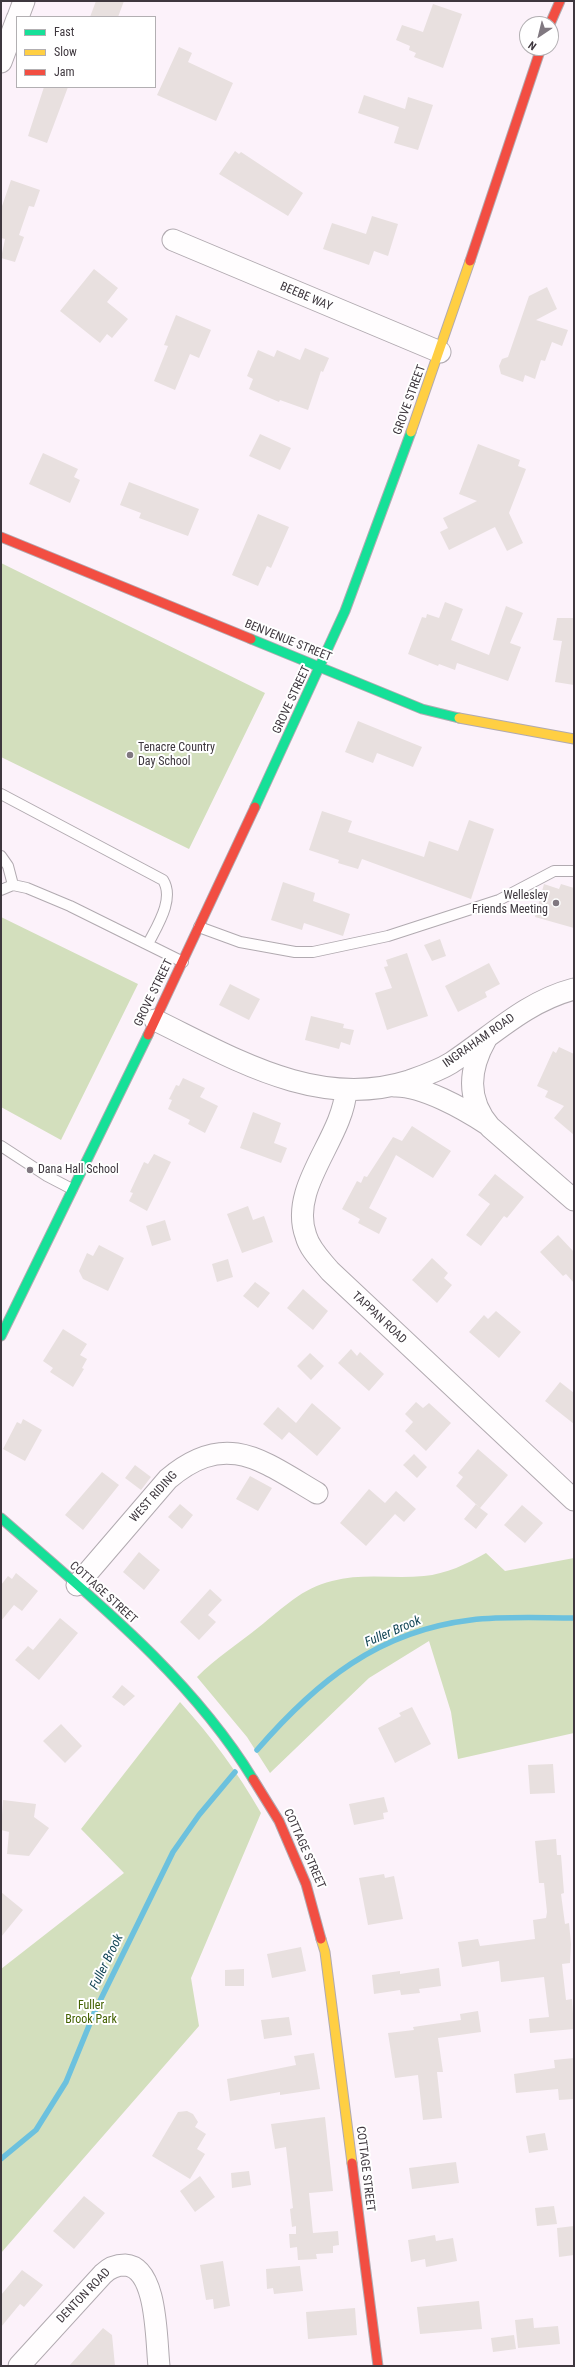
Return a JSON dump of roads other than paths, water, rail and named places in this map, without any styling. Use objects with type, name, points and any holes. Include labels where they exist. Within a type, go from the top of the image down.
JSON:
[{"type":"street","points":[[18,16],[24,1]]},
{"type":"street","points":[[553,16],[560,1]]},
{"type":"street","points":[[1,62],[16,21]]},
{"type":"street","name":"GROVE STREET","points":[[1,1336],[183,962],[320,667],[358,578],[440,352],[538,56]]},
{"type":"street","name":"BEEBE WAY","points":[[173,240],[440,352]]},
{"type":"street","name":"BENVENUE STREET","points":[[1,537],[436,713],[465,720],[574,739]]},
{"type":"street","name":"INGRAHAM ROAD","points":[[155,1020],[246,1065],[274,1076],[305,1085],[346,1090],[386,1087],[438,1070],[449,1064],[489,1034],[535,1004],[574,988]]},
{"type":"street","points":[[489,1034],[478,1055],[473,1077],[474,1101],[479,1114],[490,1126],[574,1200]]},
{"type":"street","points":[[386,1087],[411,1088],[423,1092],[473,1115],[490,1126]]},
{"type":"street","name":"TAPPAN ROAD","points":[[346,1090],[341,1115],[304,1200],[302,1225],[312,1249],[330,1271],[574,1500]]},
{"type":"street","name":"WEST RIDING","points":[[77,1585],[168,1479],[183,1467],[200,1459],[217,1453],[234,1452],[253,1457],[317,1493]]},
{"type":"street","name":"COTTAGE STREET","points":[[1,1518],[121,1626],[184,1689],[232,1744],[274,1810],[308,1882],[326,1952],[378,2366]]},
{"type":"street","name":"DENTON ROAD","points":[[19,2366],[103,2274],[115,2266],[121,2265],[128,2265],[140,2271],[148,2285],[152,2302],[159,2366]]},
{"type":"lane","points":[[1,794],[163,880],[167,886],[167,902],[148,944]]},
{"type":"lane","points":[[1,856],[8,866],[14,885]]},
{"type":"lane","points":[[199,927],[240,942],[295,952],[309,952],[388,936],[499,900],[554,872],[574,871]]},
{"type":"lane","points":[[1,890],[14,885],[27,888],[148,944],[183,962]]},
{"type":"lane","points":[[1,1146],[47,1176],[72,1189]]},
{"type":"waterway","name":"Fuller Brook","points":[[257,1750],[279,1725],[326,1682],[351,1664],[378,1648],[407,1635],[438,1626],[471,1620],[510,1618],[574,1618]]},
{"type":"waterway","name":"Fuller Brook","points":[[1,2159],[36,2130],[66,2082],[95,2011],[173,1852],[199,1815],[235,1772]]},
{"type":"place","name":"Tenacre Country Day School","points":[[130,755]]},
{"type":"place","name":"Wellesley Friends Meeting","points":[[556,903]]},
{"type":"place","name":"Dana Hall School","points":[[30,1170]]},
{"type":"park label","name":"Fuller Brook Park","points":[[91,2013]]}]
